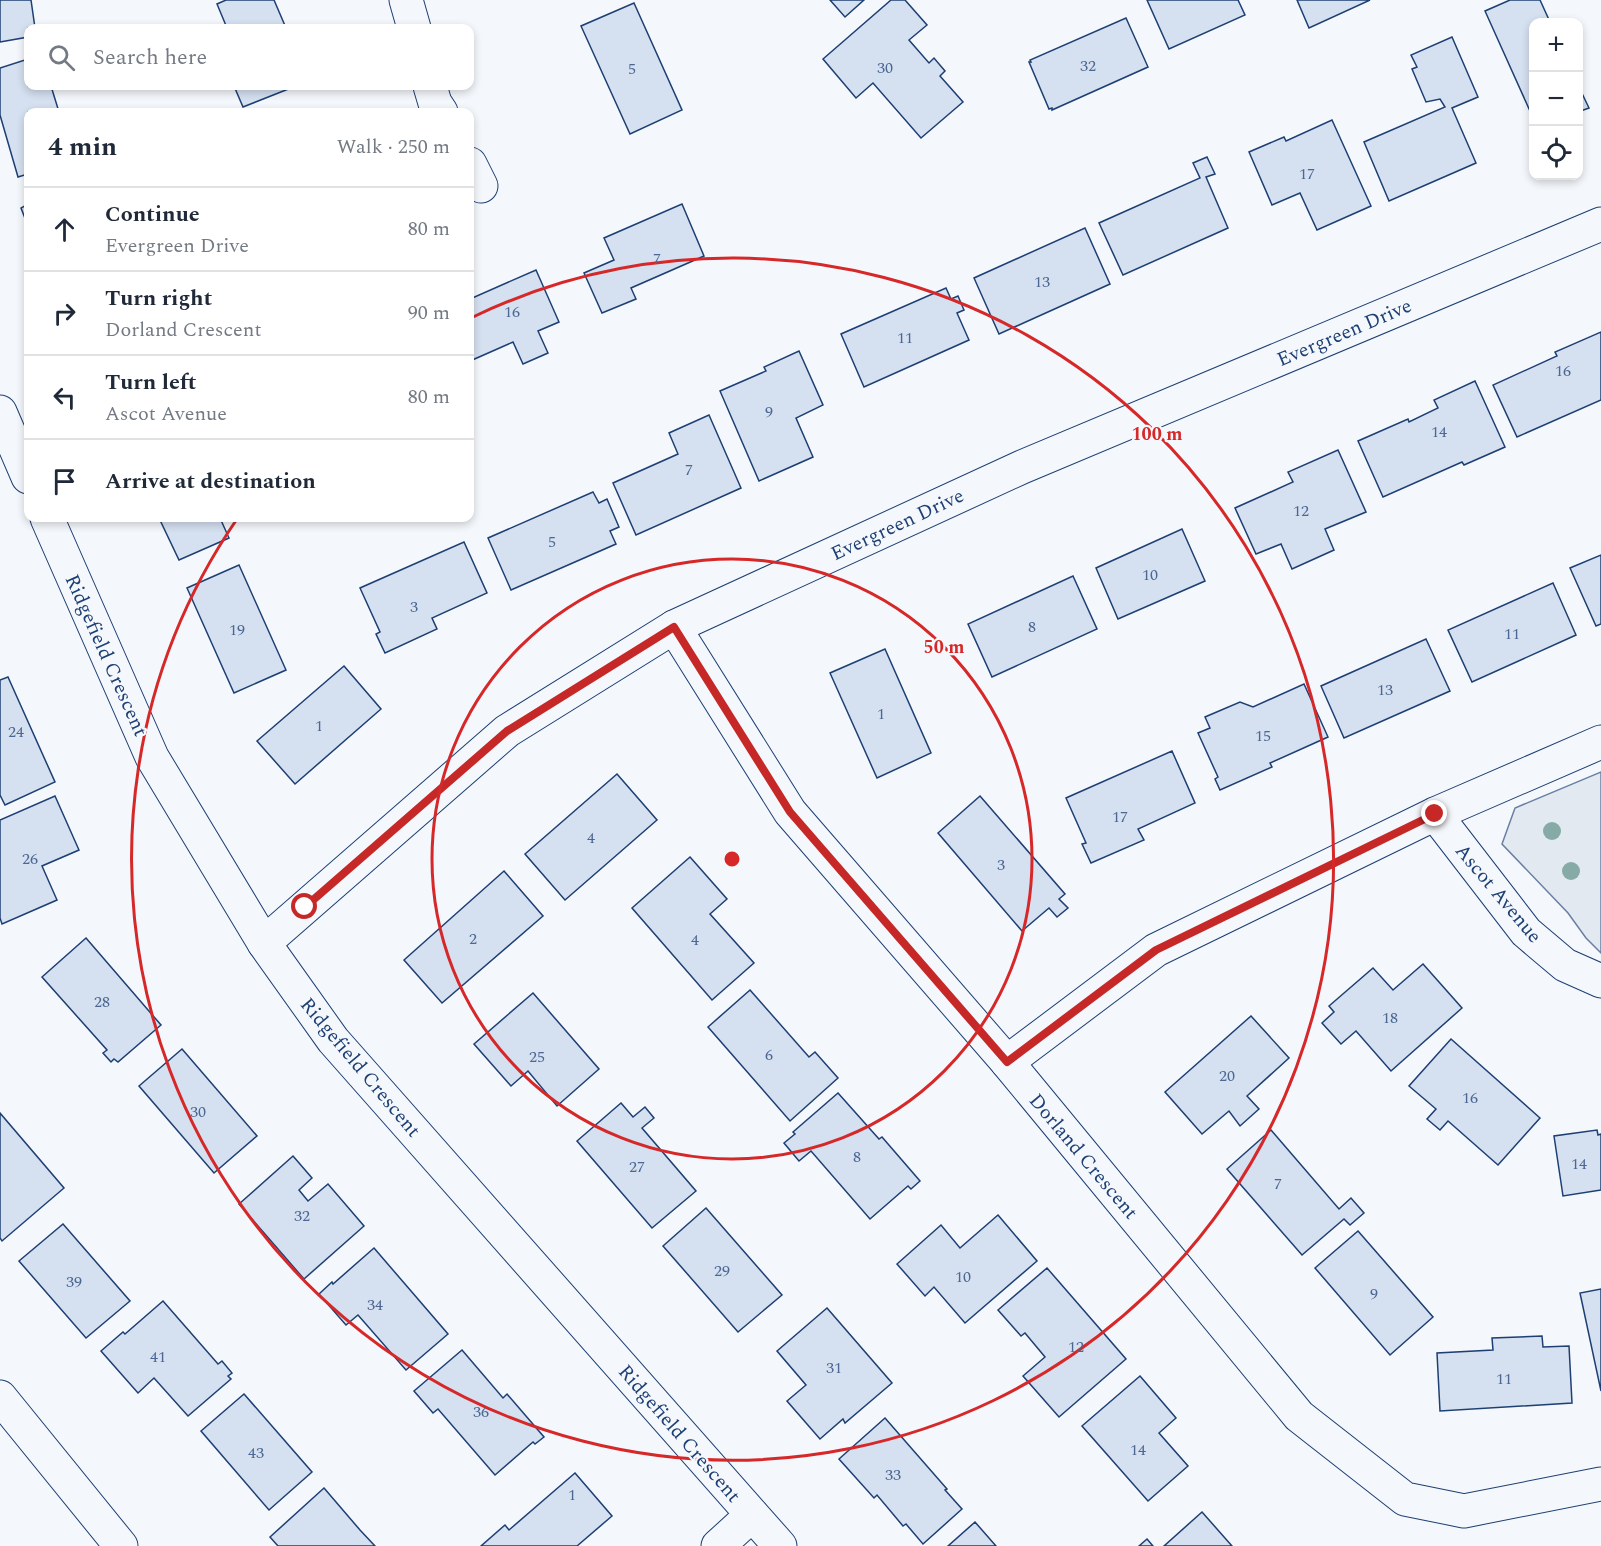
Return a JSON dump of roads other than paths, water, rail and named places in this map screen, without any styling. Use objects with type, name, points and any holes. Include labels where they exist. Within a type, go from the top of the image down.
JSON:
[{"type":"street","points":[[406,0],[413,24]]},
{"type":"street","points":[[431,90],[438,108]]},
{"type":"street","name":"Evergreen Drive","points":[[264,943],[507,731],[674,627],[1022,467],[1601,224]]},
{"type":"street","points":[[0,412],[24,468]]},
{"type":"street","name":"Ridgefield Crescent","points":[[48,522],[152,756],[264,943],[333,1040],[780,1546]]},
{"type":"street","name":"Dorland Crescent","points":[[674,627],[790,812],[1007,1062],[1299,1416],[1405,1499],[1464,1510],[1601,1484]]},
{"type":"street","points":[[1007,1062],[1156,950],[1435,814],[1601,742]]},
{"type":"street","name":"Ascot Avenue","points":[[1435,814],[1526,932],[1565,965],[1601,981]]},
{"type":"street","points":[[5,1411],[121,1546]]},
{"type":"street","points":[[718,1546],[752,1515]]}]
